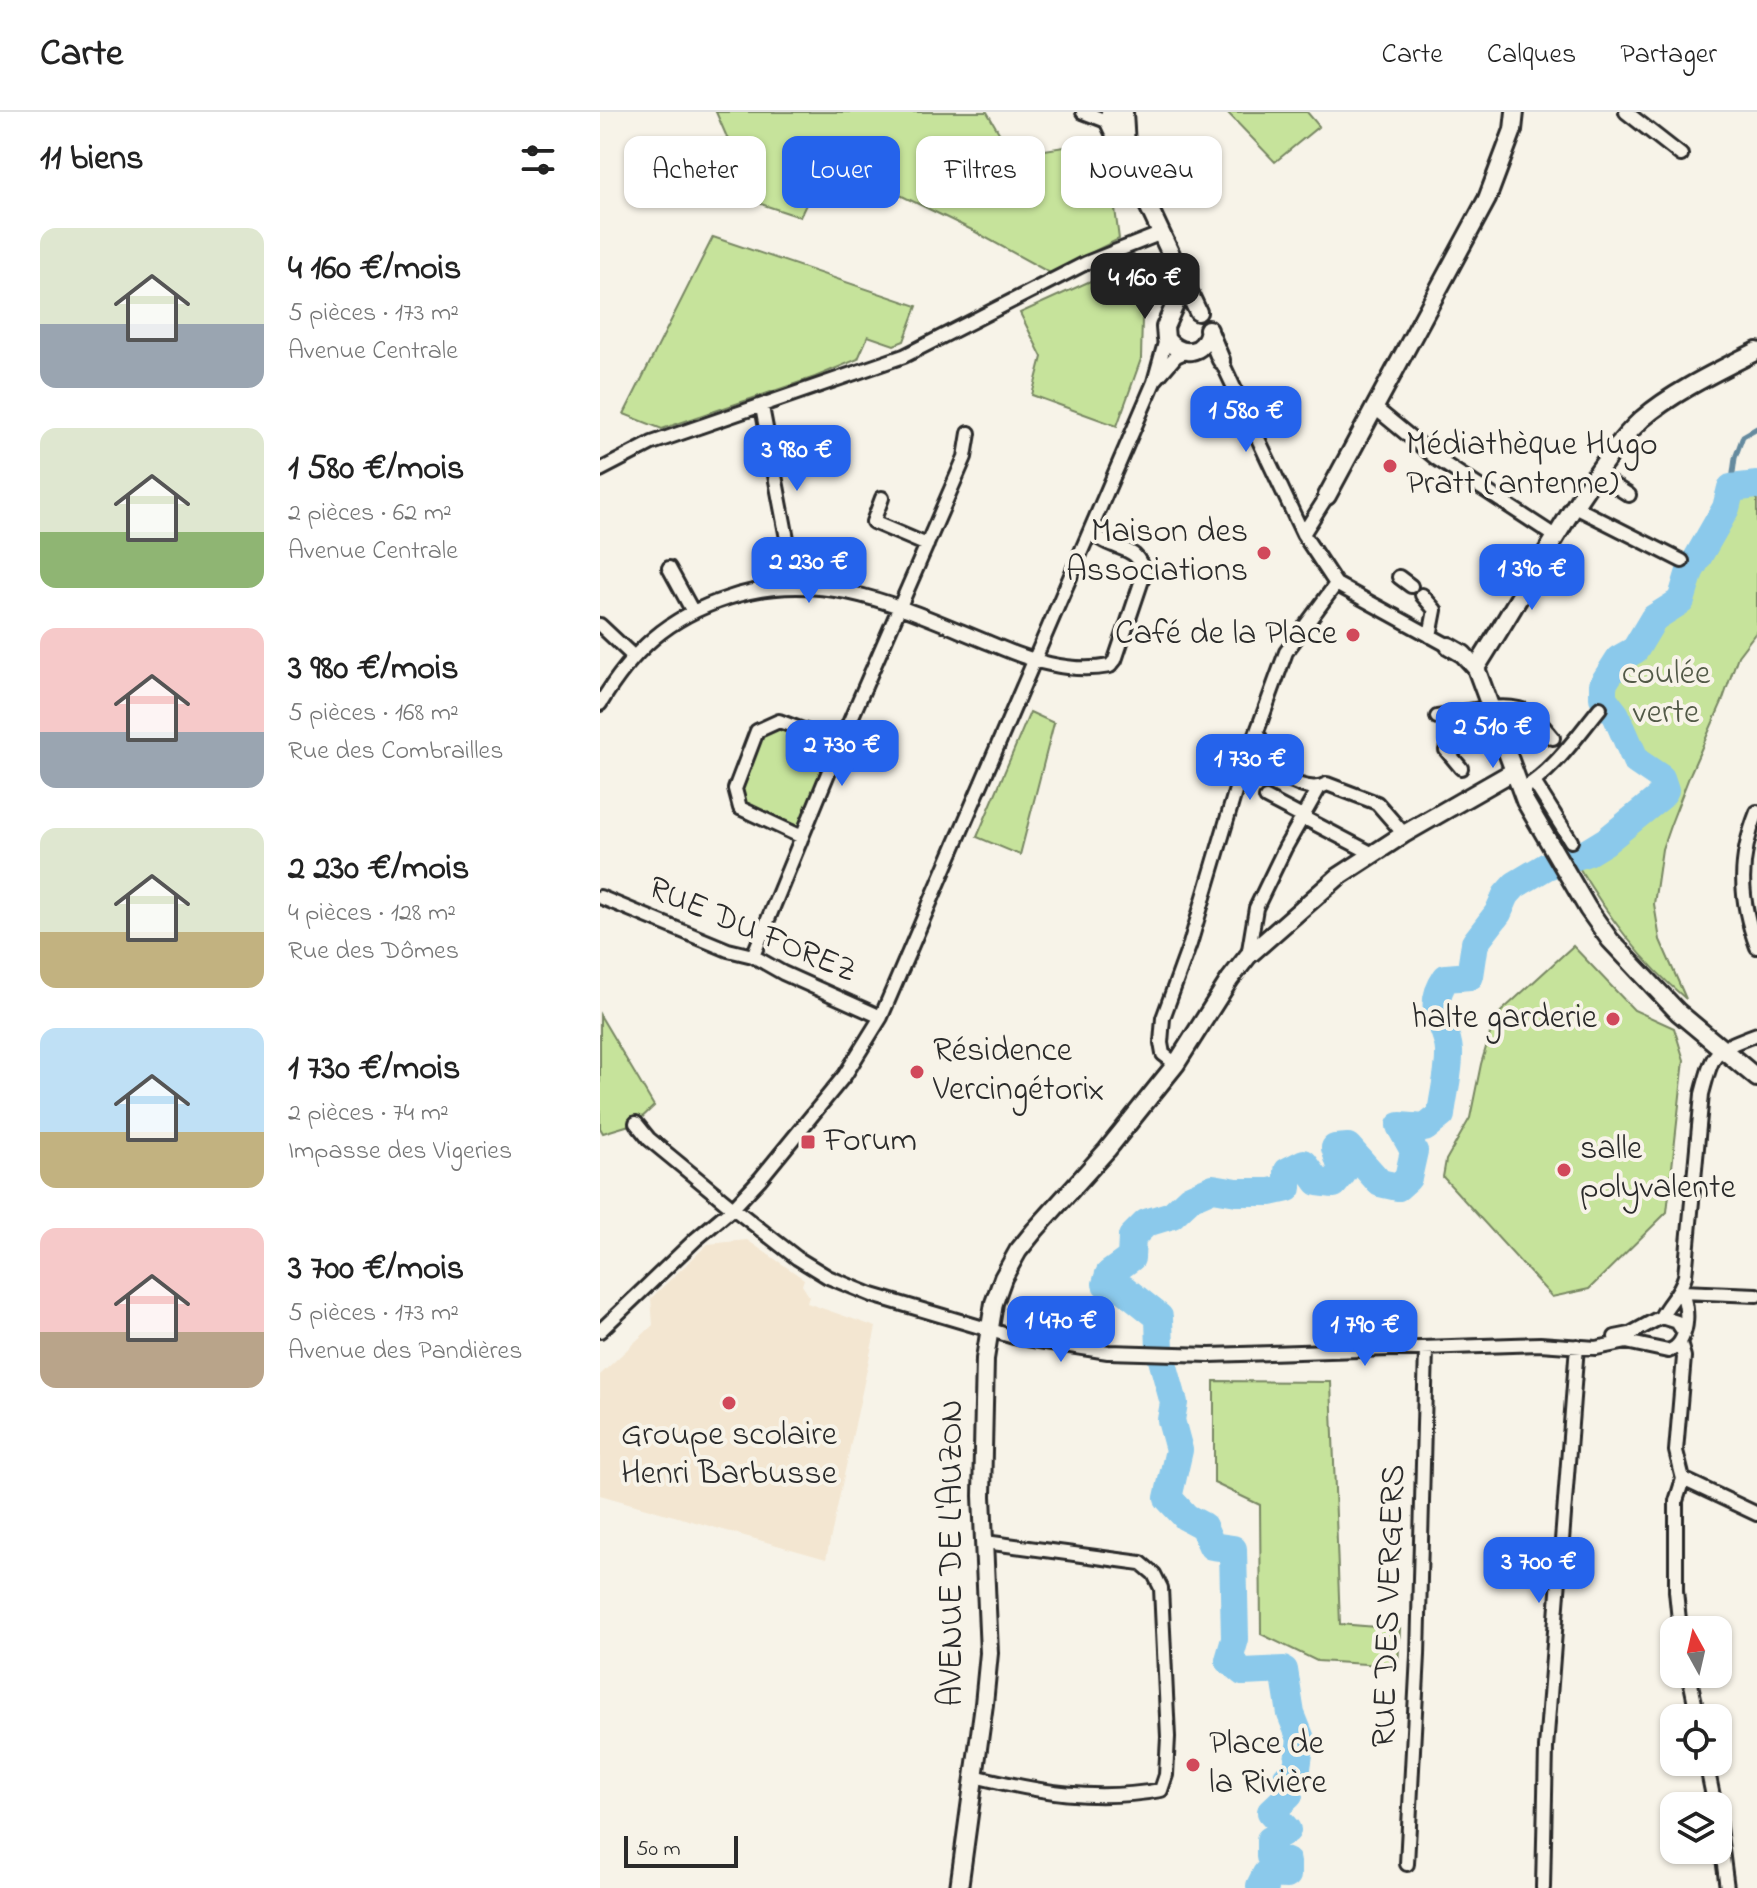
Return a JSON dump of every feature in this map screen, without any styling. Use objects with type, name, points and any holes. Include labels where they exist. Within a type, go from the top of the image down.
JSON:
[{"type":"main road","points":[[1124,112],[1126,136]]},
{"type":"main road","points":[[1327,496],[1487,199],[1513,130],[1515,112]]},
{"type":"main road","points":[[1110,117],[1118,136]]},
{"type":"main road","points":[[1151,208],[1198,312],[1207,323],[1221,360]]},
{"type":"main road","points":[[1183,275],[1165,327],[1166,339],[1172,347],[1221,360]]},
{"type":"main road","points":[[1171,314],[1184,309],[1198,312]]},
{"type":"main road","points":[[1191,352],[1204,344],[1209,330]]},
{"type":"main road","points":[[1476,668],[1596,474],[1642,419],[1672,398],[1757,351]]},
{"type":"main road","points":[[1449,646],[1463,654],[1476,668],[1514,771],[1527,786],[1558,858],[1610,940],[1678,1012],[1757,1078]]},
{"type":"main road","name":"AVENUE DE L'AUZON","points":[[959,1888],[989,1653],[982,1441],[985,1359],[994,1303],[1003,1278],[1018,1251],[1107,1150],[1176,1064],[1248,956],[1319,892],[1373,854],[1514,771]]},
{"type":"street","points":[[1083,112],[1110,117]]},
{"type":"street","points":[[1626,112],[1681,155]]},
{"type":"street","points":[[600,470],[652,443],[904,356],[1086,263],[1162,233]]},
{"type":"street","points":[[600,1331],[733,1208],[845,1075],[881,1017],[1154,382],[1166,339]]},
{"type":"street","points":[[1154,382],[1176,356],[1191,352]]},
{"type":"street","points":[[1221,360],[1303,534],[1336,584],[1449,646]]},
{"type":"street","points":[[762,407],[796,586]]},
{"type":"street","points":[[1374,407],[1437,459],[1555,536]]},
{"type":"street","points":[[753,956],[840,744],[965,457],[969,433]]},
{"type":"street","points":[[1596,474],[1629,495]]},
{"type":"street","points":[[1303,534],[1327,496]]},
{"type":"street","points":[[882,498],[873,522],[927,545]]},
{"type":"street","points":[[1575,507],[1682,561]]},
{"type":"street","points":[[600,704],[633,656],[693,612],[741,593],[796,586],[840,590],[875,598],[1036,661],[1064,667],[1110,666],[1115,660],[1144,574],[1135,552],[1089,533]]},
{"type":"street","points":[[669,568],[693,612]]},
{"type":"street","points":[[1399,577],[1411,586]]},
{"type":"street","points":[[1176,1064],[1163,1054],[1163,1018],[1190,944],[1236,789],[1286,652],[1336,584]]},
{"type":"street","points":[[1422,595],[1435,610],[1430,636]]},
{"type":"street","points":[[600,625],[633,656]]},
{"type":"street","points":[[1437,717],[1492,708],[1528,712],[1553,738]]},
{"type":"street","points":[[1571,841],[1527,786],[1575,739],[1600,708]]},
{"type":"street","points":[[802,837],[740,808],[735,789],[757,731],[779,721],[840,744]]},
{"type":"street","points":[[1257,732],[1277,771],[1308,788],[1327,784],[1377,803],[1404,834]]},
{"type":"street","points":[[1446,750],[1461,768]]},
{"type":"street","points":[[1248,956],[1256,908],[1319,788]]},
{"type":"street","points":[[1266,798],[1373,854]]},
{"type":"street","points":[[1757,812],[1744,851],[1742,876],[1746,912],[1757,947]]},
{"type":"street","name":"RUE DU FOREZ","points":[[600,897],[728,950],[753,956],[783,973],[881,1017]]},
{"type":"street","points":[[1680,1374],[1657,1349],[1649,1331],[1667,1305],[1681,1292],[1685,1276],[1702,1094],[1720,1048],[1757,1034]]},
{"type":"street","points":[[636,1123],[649,1139],[733,1208],[797,1258],[828,1277],[872,1295],[989,1329],[1070,1347],[1190,1354],[1540,1344],[1596,1348],[1626,1342],[1657,1349],[1674,1349],[1681,1337],[1687,1303],[1681,1292]]},
{"type":"street","points":[[1681,1292],[1757,1295]]},
{"type":"street","points":[[1577,1346],[1630,1334],[1657,1320],[1677,1322],[1684,1357],[1680,1374],[1676,1451],[1683,1479],[1676,1501],[1679,1616]]},
{"type":"street","points":[[1543,1888],[1546,1748],[1577,1346]]},
{"type":"street","name":"RUE DES VERGERS","points":[[1407,1864],[1418,1655],[1426,1349]]},
{"type":"street","points":[[1683,1479],[1757,1514]]},
{"type":"street","points":[[974,1776],[1053,1793],[1088,1797],[1128,1796],[1161,1790],[1166,1775],[1168,1737],[1161,1588],[1154,1574],[1141,1563],[985,1542]]},
{"type":"street","points":[[1724,1864],[1727,1888]]},
{"type":"shaded area","name":"Groupe scolaire Henri Barbusse","points":[[747,1240],[804,1279],[802,1285],[809,1296],[807,1303],[876,1327],[826,1559],[600,1495],[600,1375],[653,1325],[651,1298],[708,1244]]},
{"type":"green space","points":[[716,112],[987,112],[1001,136],[916,136],[916,203],[900,195],[900,136],[782,136],[782,208],[804,208],[800,217],[766,206],[766,136],[726,136]]},
{"type":"green space","points":[[1227,112],[1307,112],[1319,126],[1275,162]]},
{"type":"green space","points":[[1061,148],[1061,208],[1115,208],[1119,239],[1050,273],[927,208],[1045,208],[1045,150]]},
{"type":"green space","points":[[713,237],[917,306],[904,341],[894,345],[868,336],[858,359],[815,377],[662,429],[624,414]]},
{"type":"green space","points":[[1110,277],[1132,287],[1148,305],[1142,318],[1141,359],[1117,426],[1032,395],[1042,357],[1020,313],[1097,278]]},
{"type":"green space","name":"coulée verte","points":[[1757,485],[1757,631],[1738,656],[1670,826],[1662,849],[1654,904],[1660,940],[1686,999],[1626,937],[1578,866],[1651,812],[1665,790],[1661,778],[1636,761],[1616,715],[1603,698],[1603,684],[1619,659],[1635,650],[1654,618],[1681,601],[1693,566],[1726,508],[1731,488]]},
{"type":"green space","points":[[1030,712],[1054,723],[1020,855],[977,837]]},
{"type":"green space","points":[[779,721],[840,744],[802,837],[740,808],[735,789],[757,731]]},
{"type":"green space","points":[[1573,946],[1634,1010],[1674,1028],[1684,1060],[1667,1212],[1589,1289],[1552,1297],[1443,1177],[1446,1160],[1470,1118],[1495,1017]]},
{"type":"green space","points":[[600,1015],[654,1106],[636,1123],[603,1133],[600,1128]]},
{"type":"green space","points":[[1214,1381],[1331,1382],[1340,1624],[1400,1629],[1398,1666],[1317,1661],[1261,1634],[1260,1505],[1214,1483]]},
{"type":"waterway","points":[[1731,488],[1735,458],[1743,436],[1757,428]]},
{"type":"waterway","points":[[1265,1888],[1260,1886],[1266,1874],[1287,1875],[1287,1862],[1270,1857],[1270,1840],[1287,1830],[1271,1812],[1289,1795],[1287,1777],[1297,1768],[1301,1739],[1291,1714],[1284,1670],[1243,1672],[1229,1660],[1235,1639],[1233,1549],[1212,1546],[1203,1526],[1186,1517],[1168,1498],[1179,1450],[1171,1420],[1174,1403],[1160,1352],[1159,1317],[1124,1289],[1106,1284],[1109,1274],[1131,1258],[1132,1237],[1146,1223],[1172,1215],[1190,1198],[1213,1188],[1237,1192],[1270,1192],[1288,1188],[1288,1171],[1304,1163],[1318,1182],[1334,1184],[1343,1173],[1335,1148],[1348,1147],[1380,1183],[1398,1187],[1408,1178],[1414,1151],[1400,1126],[1425,1128],[1441,1115],[1449,1051],[1438,1016],[1440,989],[1446,978],[1470,976],[1475,943],[1515,885],[1547,866],[1588,852],[1606,841],[1665,790],[1661,778],[1636,761],[1616,715],[1603,698],[1603,684],[1619,659],[1635,650],[1654,618],[1681,601],[1690,571],[1726,508],[1731,488],[1757,485]]},
{"type":"place","name":"Médiathèque Hugo Pratt (antenne)","points":[[1390,466]]},
{"type":"place","name":"Maison des Associations","points":[[1264,553]]},
{"type":"place","name":"Café de la Place","points":[[1353,635]]},
{"type":"place","name":"halte garderie","points":[[1613,1019]]},
{"type":"place","name":"Résidence Vercingétorix","points":[[917,1072]]},
{"type":"place","name":"Forum","points":[[808,1142]]},
{"type":"place","name":"salle polyvalente","points":[[1564,1170]]},
{"type":"place","name":"Groupe scolaire Henri Barbusse","points":[[729,1403]]},
{"type":"place","name":"Place de la Rivière","points":[[1193,1765]]}]
